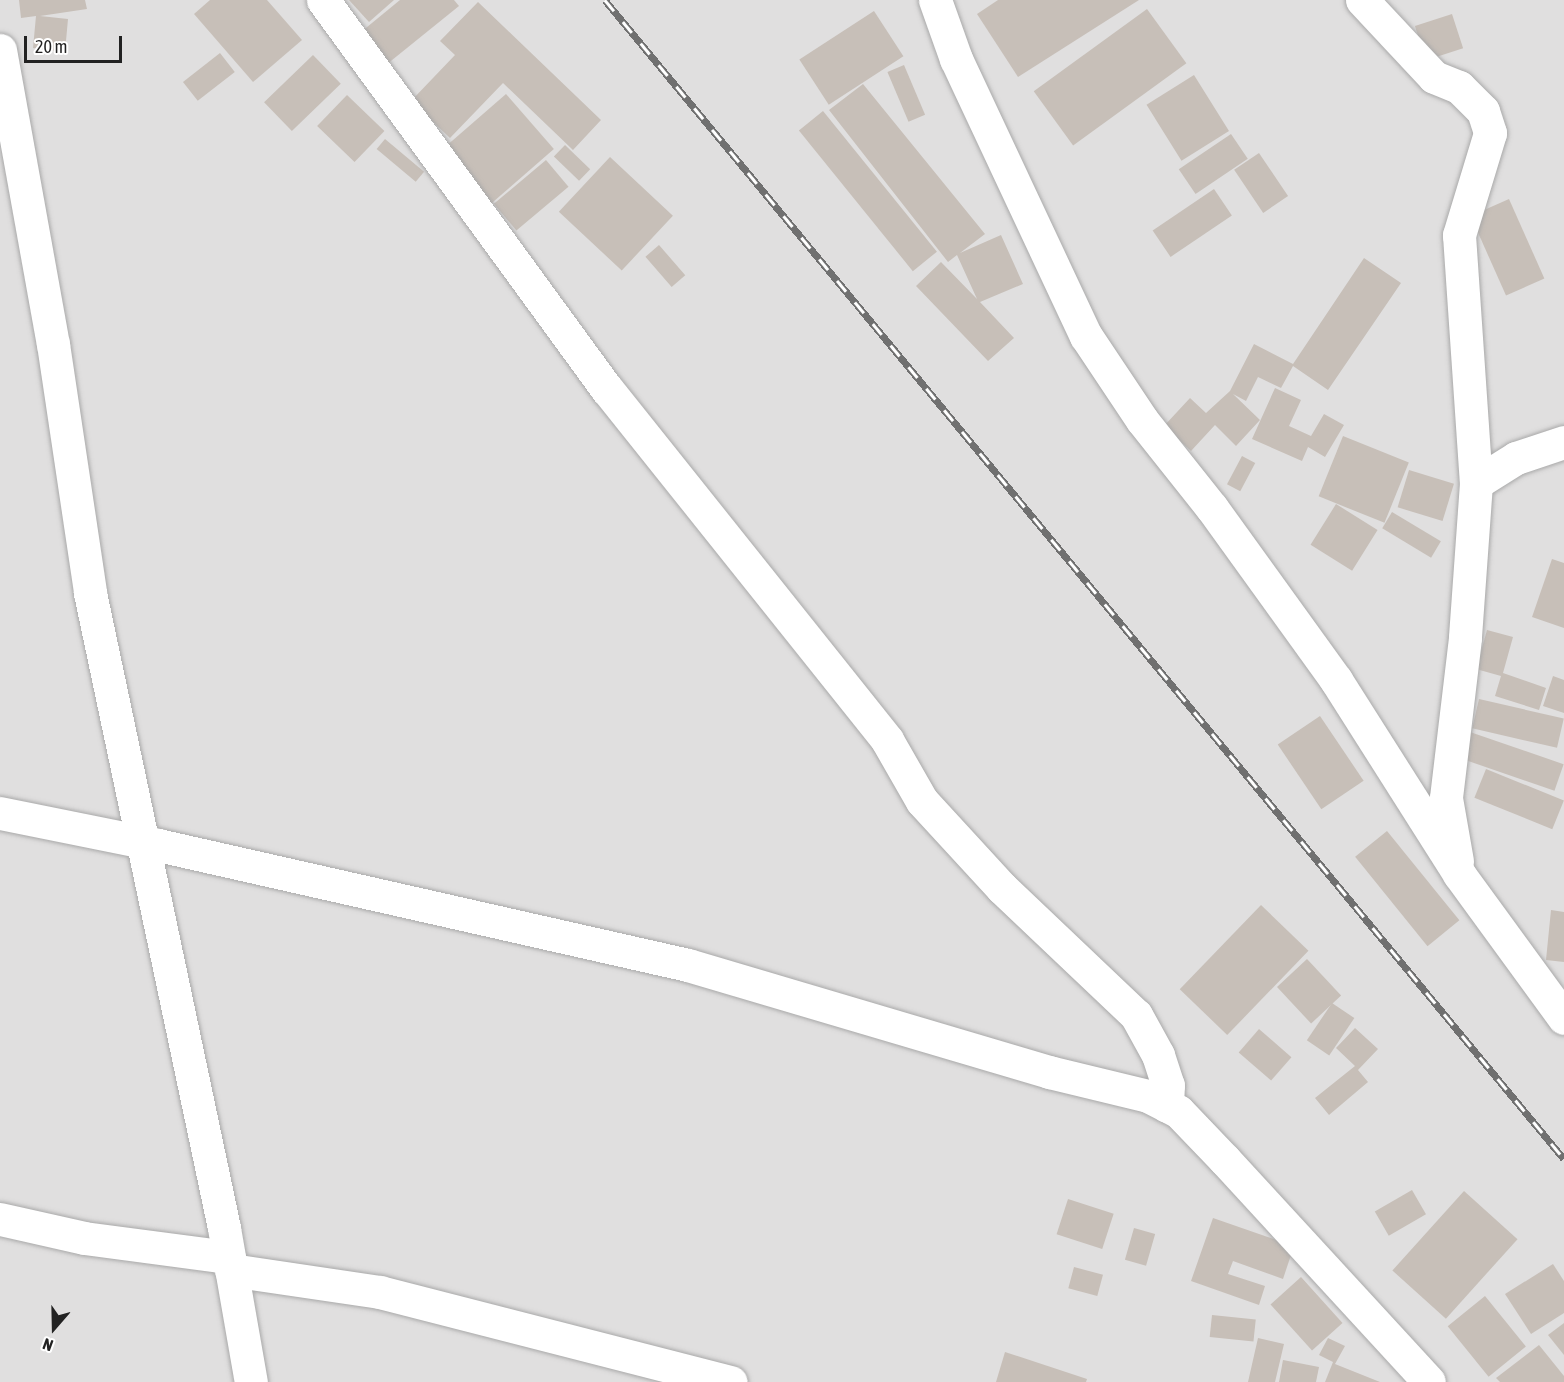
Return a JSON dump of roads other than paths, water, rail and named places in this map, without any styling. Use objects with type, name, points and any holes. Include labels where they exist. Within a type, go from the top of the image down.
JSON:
[{"type":"street","points":[[323,0],[607,389],[887,740],[922,801],[1002,888],[1136,1016],[1158,1054],[1168,1085],[1167,1106]]},
{"type":"street","points":[[935,0],[956,59],[1086,336],[1148,428],[1336,680],[1459,874],[1564,1018]]},
{"type":"street","points":[[1362,0],[1434,77],[1459,87],[1483,111],[1490,133],[1459,236],[1476,483],[1465,638],[1446,798],[1459,874]]},
{"type":"street","points":[[0,50],[11,163],[53,344],[90,593],[230,1263],[250,1382]]},
{"type":"street","points":[[1476,483],[1516,458],[1564,442]]},
{"type":"street","points":[[0,813],[688,965],[1049,1072],[1148,1096],[1178,1111],[1429,1382]]},
{"type":"street","points":[[0,1219],[84,1238],[380,1292],[731,1382]]},
{"type":"railway","points":[[605,0],[1564,1159]]}]
